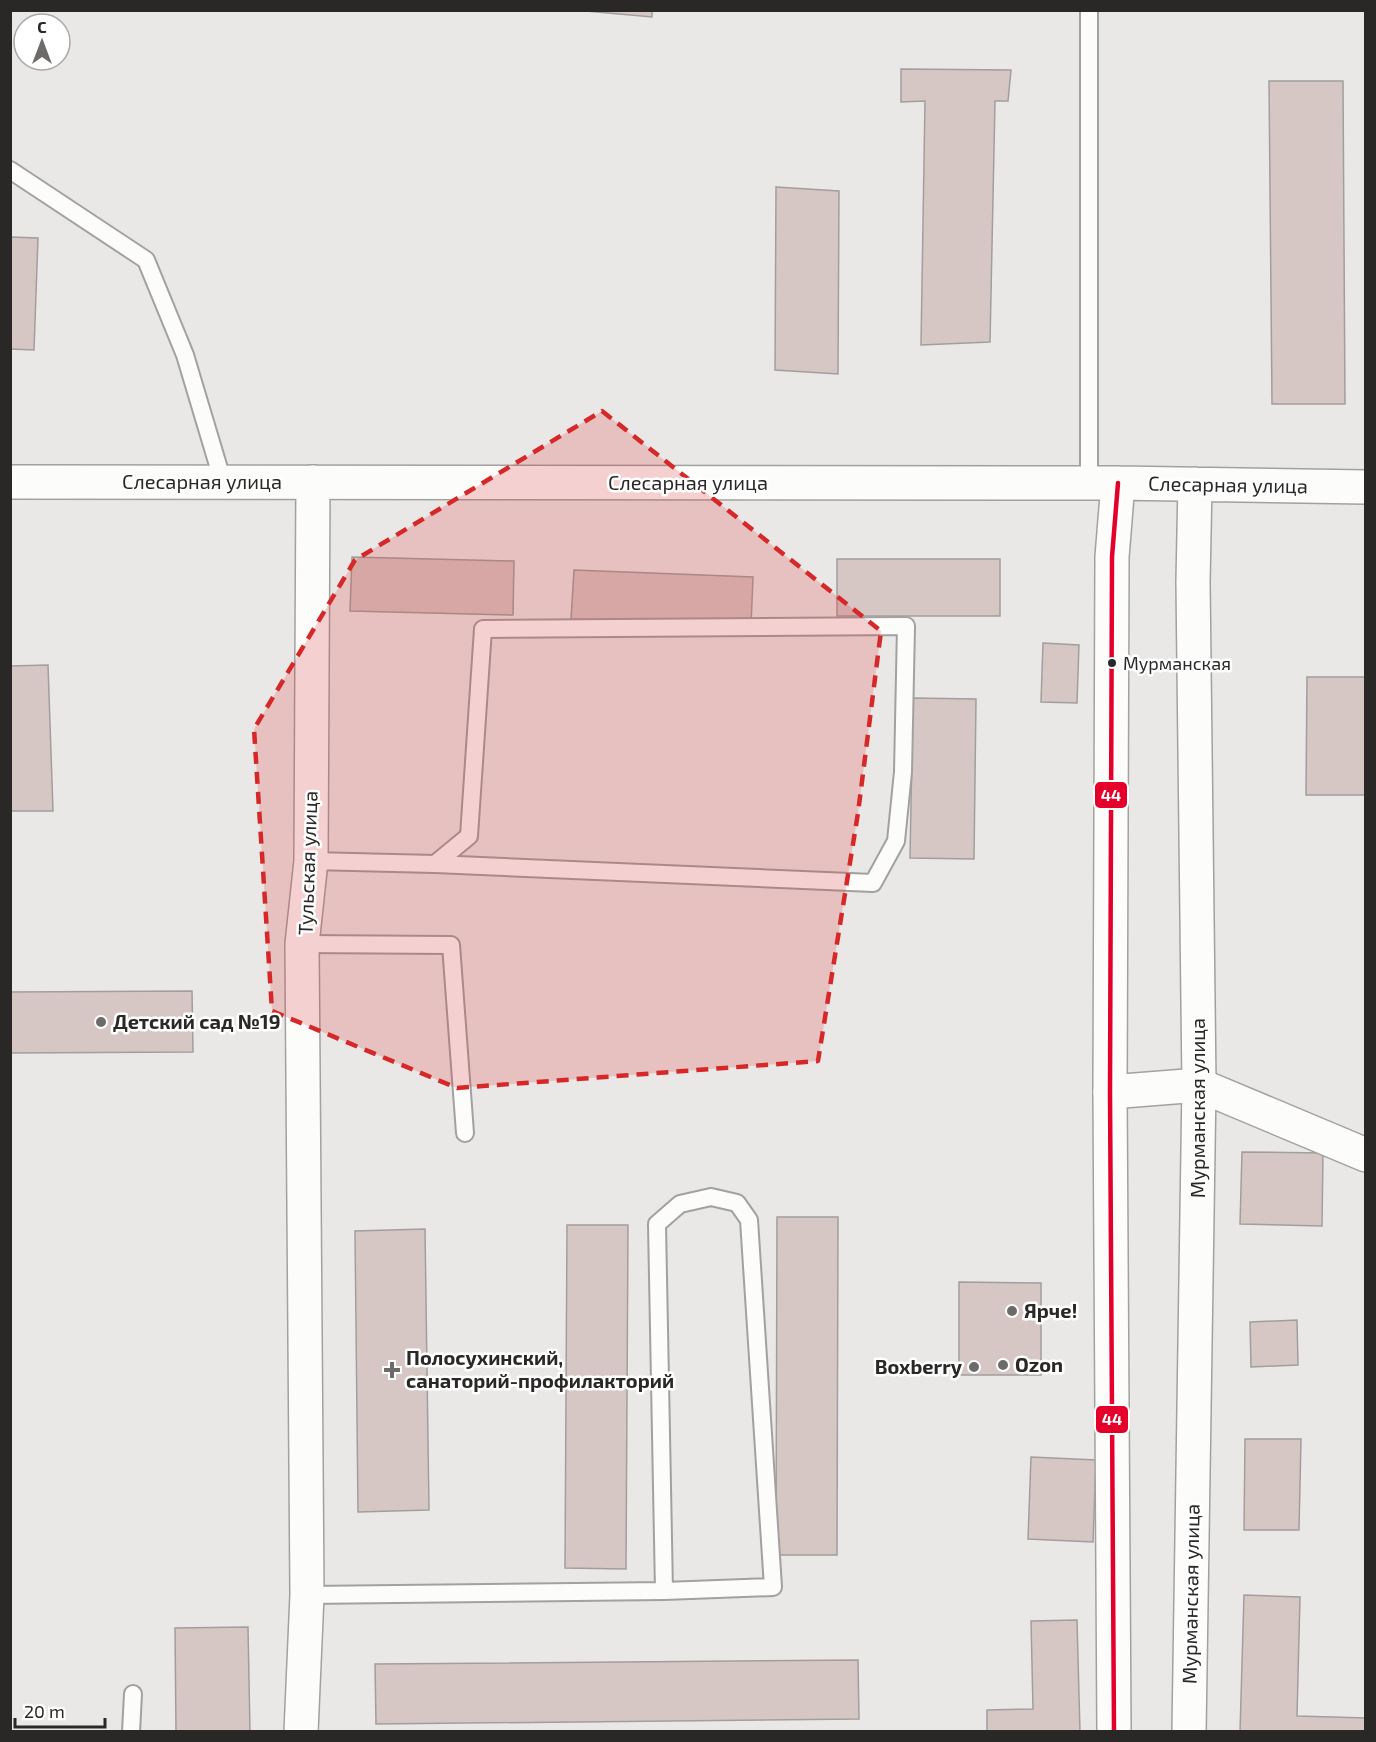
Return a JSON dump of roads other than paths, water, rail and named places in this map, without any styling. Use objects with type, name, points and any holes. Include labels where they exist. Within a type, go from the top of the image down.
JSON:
[{"type":"main road","name":"Слесарная улица","points":[[10,482],[1103,483],[1365,487]]},
{"type":"main road","name":"Тульская улица","points":[[302,944],[311,861],[313,482]]},
{"type":"main road","points":[[1103,483],[1112,557],[1110,1092],[1114,1731]]},
{"type":"main road","name":"Мурманская улица","points":[[1189,1731],[1199,1086],[1193,582],[1196,484]]},
{"type":"main road","points":[[301,1731],[308,1595],[302,944]]},
{"type":"main road","points":[[1110,1092],[1199,1086],[1365,1155]]},
{"type":"lane","points":[[1089,10],[1103,483]]},
{"type":"lane","points":[[10,170],[146,260],[185,355],[223,482]]},
{"type":"lane","points":[[311,861],[435,864],[873,883],[896,842],[903,772],[906,626],[483,629],[469,836],[435,864]]},
{"type":"lane","name":"Тульская улица","points":[[302,944],[451,945],[465,1133]]},
{"type":"lane","points":[[308,1595],[664,1591],[773,1587],[749,1220],[736,1203],[711,1197],[680,1204],[657,1224],[664,1591]]},
{"type":"lane","points":[[131,1731],[133,1694]]},
{"type":"place","name":"Мурманская","points":[[1112,663]]},
{"type":"place","name":"Детский сад №19","points":[[101,1022]]},
{"type":"place","name":"Ярче!","points":[[1012,1311]]},
{"type":"place","name":"Ozon","points":[[1003,1365]]},
{"type":"place","name":"Boxberry","points":[[974,1367]]},
{"type":"place","name":"Полосухинский, санаторий-профилакторий","points":[[392,1370]]}]
